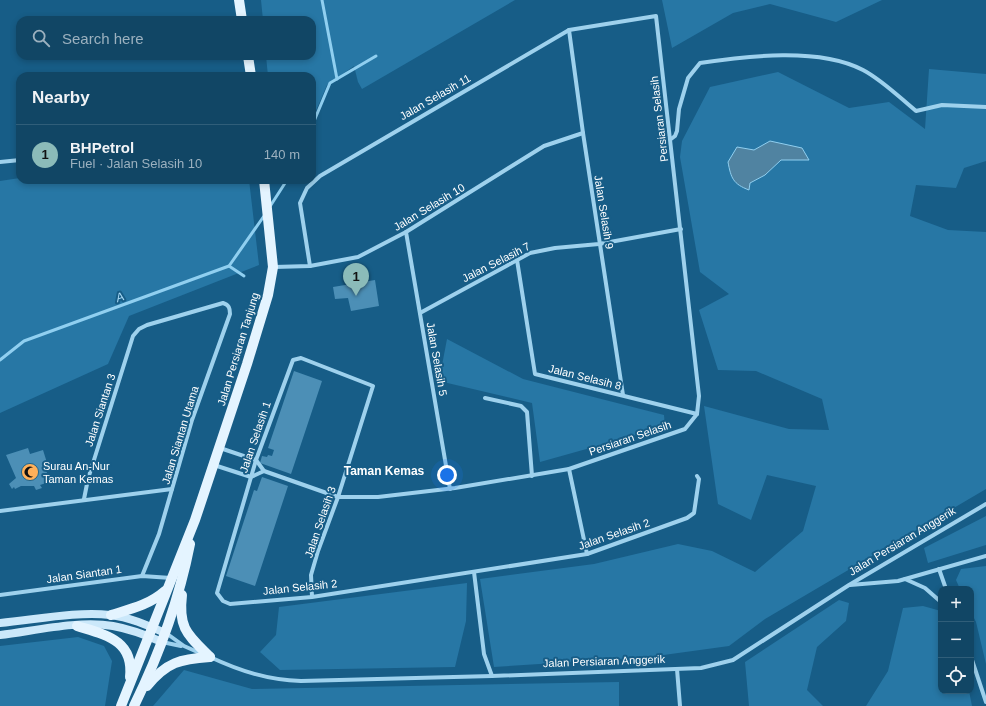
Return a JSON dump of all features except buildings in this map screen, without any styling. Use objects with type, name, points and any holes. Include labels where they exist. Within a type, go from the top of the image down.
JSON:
[{"type":"main road","points":[[239,0],[241,16]]},
{"type":"main road","points":[[249,60],[250,72]]},
{"type":"main road","name":"Jalan Persiaran Tanjung","points":[[121,706],[195,520],[260,323],[273,267],[264,184]]},
{"type":"main road","name":"Jalan Persiaran Tanjung","points":[[134,706],[164,637],[184,576],[195,520]]},
{"type":"main road","points":[[184,576],[180,613],[185,629],[210,657]]},
{"type":"main road","points":[[111,615],[140,607],[156,599],[166,591]]},
{"type":"main road","points":[[77,626],[108,636],[115,640],[126,651],[131,667],[129,687]]},
{"type":"main road","points":[[140,694],[157,674],[169,664],[189,659],[210,657]]},
{"type":"street","name":"Jalan Selasih 11","points":[[316,180],[569,30],[656,16]]},
{"type":"street","name":"Persiaran Selasih","points":[[264,471],[338,497],[378,497],[450,489],[569,469],[685,429],[697,414],[700,396],[656,16]]},
{"type":"street","name":"Jalan Selasih 9","points":[[569,30],[622,396]]},
{"type":"street","points":[[671,139],[676,136],[684,89],[694,68],[700,63],[749,56],[799,56],[833,60],[863,70],[916,111],[942,105],[986,107]]},
{"type":"street","name":"Jalan Selasih 10","points":[[273,267],[310,266],[358,257],[406,232],[544,146],[583,133]]},
{"type":"street","points":[[0,162],[16,160]]},
{"type":"street","name":"Jalan Selasih 11","points":[[310,266],[300,203],[307,188],[311,184]]},
{"type":"street","name":"Jalan Selasih 7","points":[[420,313],[530,253],[555,248],[599,244],[681,229]]},
{"type":"street","name":"Jalan Selasih 5","points":[[406,232],[450,489]]},
{"type":"street","name":"Jalan Selasih 8","points":[[517,260],[535,374],[697,414]]},
{"type":"street","name":"Jalan Siantan Utama","points":[[139,329],[147,325],[223,303],[229,306],[230,314],[192,420],[159,534],[142,576]]},
{"type":"street","name":"Jalan Siantan 3","points":[[84,499],[88,478],[133,336],[139,329]]},
{"type":"street","name":"Jalan Selasih 1","points":[[223,601],[217,593],[256,460],[293,360],[301,358],[373,386]]},
{"type":"street","name":"Jalan Selasih 3","points":[[312,597],[311,575],[318,551],[338,497],[373,386]]},
{"type":"street","points":[[486,398],[521,406],[527,412],[532,476]]},
{"type":"street","points":[[214,465],[251,477],[264,471],[256,460],[220,448]]},
{"type":"street","points":[[569,469],[587,554]]},
{"type":"street","name":"Jalan Selasih 2","points":[[223,601],[230,604],[312,597],[587,554],[687,518],[694,513],[699,479],[697,476]]},
{"type":"street","points":[[0,511],[84,499],[172,489]]},
{"type":"street","name":"Jalan Persiaran Anggerik","points":[[0,635],[77,626],[111,626],[151,632],[249,673],[284,680],[492,676],[701,668],[732,660],[849,585],[986,504]]},
{"type":"street","points":[[849,585],[898,581],[986,556]]},
{"type":"street","points":[[939,569],[945,586]]},
{"type":"street","points":[[474,572],[484,654],[492,676]]},
{"type":"street","name":"Jalan Siantan 1","points":[[0,595],[142,576],[171,578]]},
{"type":"street","points":[[905,579],[925,588],[938,599]]},
{"type":"street","name":"Jalan Persiaran Anggerik","points":[[0,623],[94,614],[111,615],[135,620],[151,632]]},
{"type":"street","name":"Jalan Persiaran Anggerik","points":[[164,637],[184,646]]},
{"type":"street","points":[[971,658],[986,702]]},
{"type":"street","points":[[677,669],[680,706]]},
{"type":"shaded area","points":[[261,0],[515,0],[362,89],[358,82],[354,66],[327,85],[316,111],[316,72],[268,72],[266,60],[316,60],[316,16],[263,16]]},
{"type":"shaded area","points":[[662,0],[882,0],[836,22],[770,4],[733,13],[672,48]]},
{"type":"shaded area","points":[[929,69],[986,74],[986,161],[964,168],[956,188],[916,185],[910,216],[948,230],[986,232],[986,489],[765,619],[729,646],[649,657],[494,667],[480,579],[594,564],[678,544],[712,551],[755,572],[803,531],[816,486],[767,475],[751,520],[718,504],[704,406],[789,429],[829,430],[822,399],[756,371],[718,370],[699,310],[729,294],[700,272],[680,157],[682,141],[710,87],[778,72],[849,108],[889,102],[925,129]],"holes":[[[737,147],[809,160],[781,160],[765,175],[750,183],[749,190]]]},
{"type":"shaded area","points":[[770,141],[802,148],[809,160],[781,160],[765,175],[750,183],[749,190],[736,183],[730,172],[728,162],[737,147],[754,150]]},
{"type":"shaded area","points":[[16,179],[16,184],[249,184],[259,265],[129,316],[108,364],[0,413],[0,181]]},
{"type":"shaded area","points":[[447,339],[523,379],[664,415],[665,427],[540,462],[532,403],[439,381]]},
{"type":"shaded area","points":[[986,516],[986,545],[928,563],[924,548]]},
{"type":"shaded area","points":[[986,566],[986,664],[974,618],[974,586],[959,586],[956,580],[961,569]]},
{"type":"shaded area","points":[[467,583],[466,621],[455,667],[280,670],[260,652],[276,635],[279,607]]},
{"type":"shaded area","points":[[839,600],[849,603],[846,621],[817,647],[807,690],[823,706],[749,706],[745,662]]},
{"type":"shaded area","points":[[923,606],[938,610],[938,694],[970,694],[972,706],[866,706],[888,671],[903,608]]},
{"type":"shaded area","points":[[78,637],[104,646],[112,661],[105,706],[0,706],[0,646]]},
{"type":"shaded area","points":[[184,670],[252,689],[619,682],[619,706],[153,706]]},
{"type":"waterway","points":[[322,0],[337,79]]},
{"type":"waterway","points":[[316,116],[330,83],[376,56]]},
{"type":"waterway","points":[[269,208],[284,184]]},
{"type":"waterway","name":"A","points":[[0,360],[24,341],[229,266],[264,216]]},
{"type":"waterway","points":[[229,266],[244,276]]},
{"type":"place","name":"BHPetrol","points":[[356,296]]},
{"type":"place","name":"Surau An-Nur Taman Kemas","points":[[30,472]]},
{"type":"district","name":"Taman Kemas","points":[[384,471]]}]
